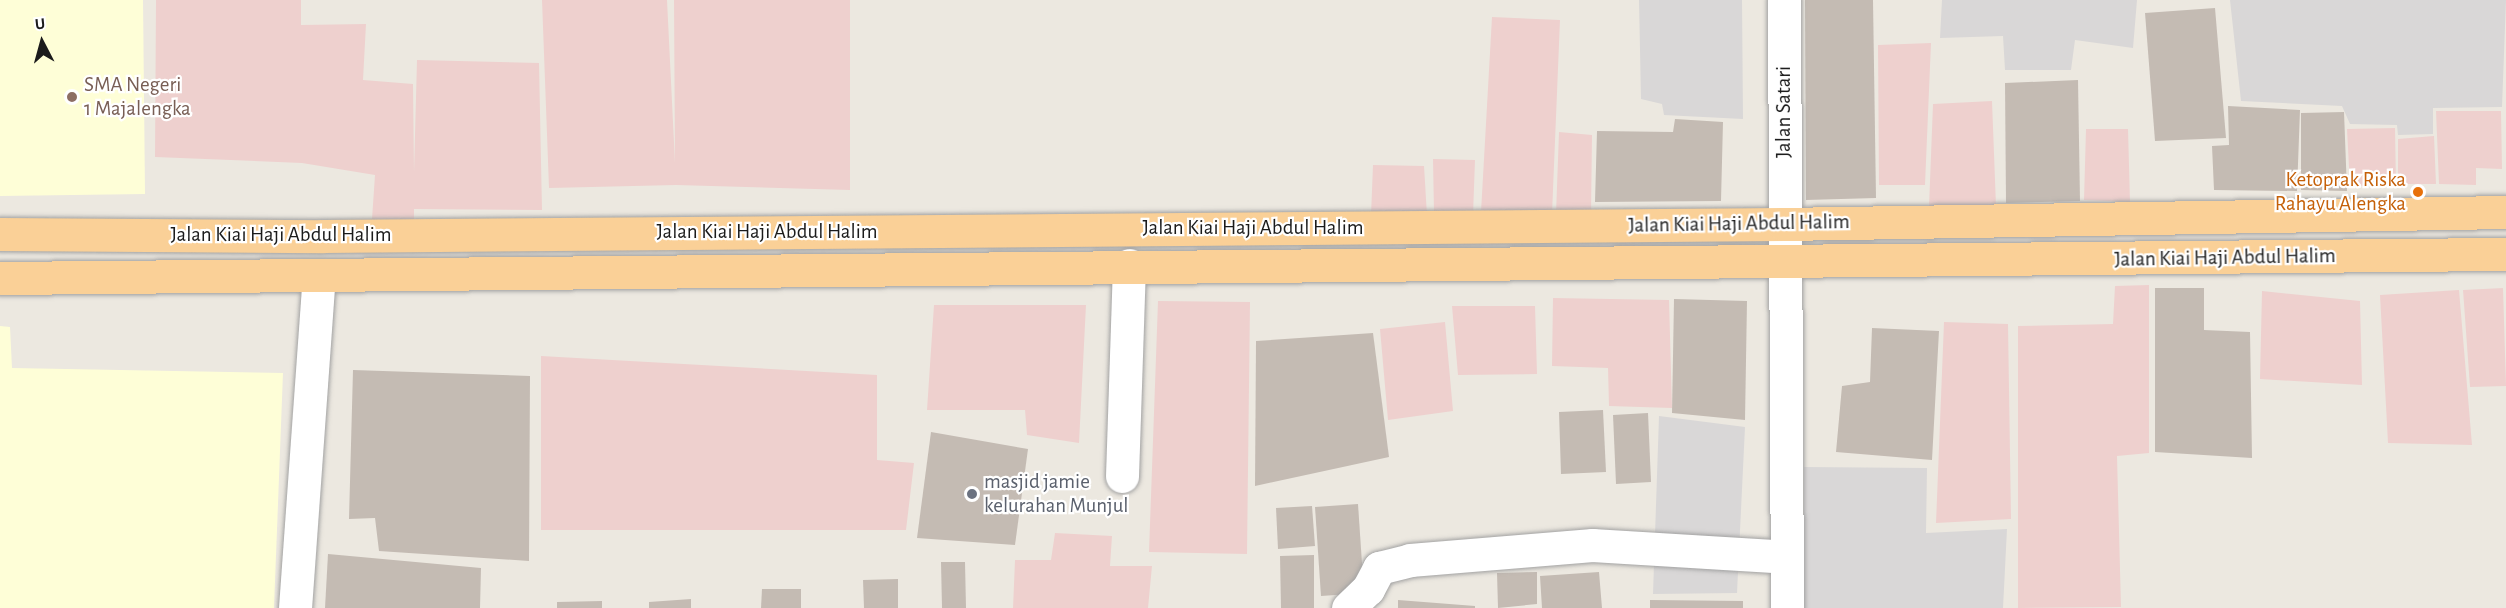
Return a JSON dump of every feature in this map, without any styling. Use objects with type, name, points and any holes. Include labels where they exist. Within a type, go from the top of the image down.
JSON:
[{"type":"main road","name":"Jalan Kiai Haji Abdul Halim","points":[[0,234],[335,236],[1783,224],[2506,212]]},
{"type":"main road","name":"Jalan Kiai Haji Abdul Halim","points":[[0,278],[319,277],[1129,266],[1784,264],[2506,254]]},
{"type":"street","name":"Jalan Satari","points":[[1784,0],[1786,608]]},
{"type":"street","points":[[1122,476],[1129,266]]},
{"type":"street","points":[[295,608],[319,277]]},
{"type":"street","points":[[1348,608],[1368,589],[1379,568],[1410,560],[1592,545],[1786,558]]},
{"type":"shaded area","name":"SMA Negeri 1 Majalengka","points":[[0,0],[143,0],[145,194],[0,196]]},
{"type":"shaded area","points":[[156,0],[301,0],[301,25],[366,24],[363,80],[413,84],[414,172],[417,60],[539,63],[542,210],[414,209],[414,220],[372,219],[375,175],[302,163],[155,157]]},
{"type":"shaded area","points":[[542,0],[667,0],[675,163],[674,0],[850,0],[850,190],[676,185],[549,188]]},
{"type":"shaded area","points":[[1639,0],[1742,0],[1743,119],[1664,115],[1662,104],[1641,99]]},
{"type":"shaded area","points":[[1942,0],[2137,0],[2133,48],[2075,40],[2071,70],[2005,70],[2003,36],[1940,38]]},
{"type":"shaded area","points":[[2230,0],[2506,0],[2502,107],[2433,108],[2433,134],[2398,135],[2397,125],[2350,124],[2342,106],[2241,101]]},
{"type":"shaded area","points":[[1492,17],[1560,20],[1552,214],[1481,212]]},
{"type":"shaded area","points":[[1931,43],[1925,185],[1879,185],[1878,45]]},
{"type":"shaded area","points":[[1992,101],[1996,206],[1929,207],[1933,104]]},
{"type":"shaded area","points":[[2436,111],[2501,111],[2502,169],[2476,168],[2476,185],[2439,184]]},
{"type":"shaded area","points":[[2395,128],[2396,186],[2350,186],[2347,129]]},
{"type":"shaded area","points":[[2086,129],[2128,129],[2130,202],[2084,200]]},
{"type":"shaded area","points":[[1559,132],[1592,135],[1591,214],[1556,214]]},
{"type":"shaded area","points":[[2434,136],[2436,184],[2398,184],[2398,139]]},
{"type":"shaded area","points":[[1433,159],[1475,160],[1473,215],[1434,213]]},
{"type":"shaded area","points":[[1373,165],[1424,166],[1427,215],[1371,215]]},
{"type":"shaded area","points":[[2149,285],[2149,453],[2117,456],[2121,607],[2018,608],[2018,326],[2113,324],[2115,286]]},
{"type":"shaded area","points":[[2503,288],[2506,386],[2470,387],[2463,290]]},
{"type":"shaded area","points":[[2459,290],[2472,445],[2388,443],[2380,295]]},
{"type":"shaded area","points":[[2262,291],[2360,301],[2362,385],[2260,379]]},
{"type":"shaded area","points":[[1553,298],[1669,300],[1672,408],[1609,406],[1608,368],[1552,366]]},
{"type":"shaded area","points":[[1158,301],[1250,302],[1247,554],[1149,552]]},
{"type":"shaded area","points":[[934,305],[1086,305],[1079,443],[1027,435],[1025,410],[927,410]]},
{"type":"shaded area","points":[[1452,306],[1535,306],[1537,374],[1458,375]]},
{"type":"shaded area","points":[[1445,322],[1453,411],[1388,420],[1380,329]]},
{"type":"shaded area","points":[[1944,322],[2008,324],[2011,519],[1936,523]]},
{"type":"shaded area","points":[[0,326],[10,327],[12,368],[283,373],[274,608],[0,608]]},
{"type":"shaded area","points":[[541,356],[877,375],[877,460],[914,463],[906,530],[541,530]]},
{"type":"shaded area","points":[[1659,416],[1745,427],[1737,593],[1653,594]]},
{"type":"shaded area","points":[[1804,467],[1927,468],[1926,533],[2007,529],[2003,608],[1804,608]]},
{"type":"shaded area","points":[[1055,533],[1112,536],[1110,566],[1152,566],[1148,608],[1013,608],[1015,560],[1051,560]]},
{"type":"building","points":[[1805,0],[1873,0],[1876,198],[1806,200]]},
{"type":"building","points":[[2215,8],[2226,138],[2155,141],[2145,13]]},
{"type":"building","points":[[2078,80],[2080,201],[2006,203],[2005,83]]},
{"type":"building","points":[[2228,106],[2300,110],[2297,191],[2214,190],[2212,146],[2229,145]]},
{"type":"building","points":[[2344,112],[2347,191],[2301,190],[2301,113]]},
{"type":"building","points":[[1675,119],[1723,122],[1721,201],[1595,202],[1597,131],[1673,132]]},
{"type":"building","points":[[2155,288],[2204,288],[2204,330],[2250,332],[2252,458],[2155,452]]},
{"type":"building","points":[[1674,299],[1747,301],[1745,420],[1672,413]]},
{"type":"building","points":[[1872,328],[1939,331],[1932,460],[1836,452],[1842,386],[1870,382]]},
{"type":"building","points":[[1373,333],[1389,457],[1255,486],[1256,341]]},
{"type":"building","points":[[353,370],[530,376],[529,561],[379,551],[375,518],[349,519]]},
{"type":"building","points":[[1603,410],[1606,472],[1561,474],[1559,412]]},
{"type":"building","points":[[1648,413],[1651,482],[1616,484],[1613,415]]},
{"type":"building","name":"masjid jamie kelurahan Munjul","points":[[931,432],[1028,449],[1015,545],[917,538]]},
{"type":"building","points":[[1358,504],[1364,593],[1321,596],[1315,507]]},
{"type":"building","points":[[1312,506],[1315,546],[1278,549],[1276,508]]},
{"type":"building","points":[[328,554],[481,568],[480,608],[325,608]]},
{"type":"building","points":[[1314,555],[1314,608],[1281,608],[1280,556]]},
{"type":"building","points":[[941,562],[965,562],[966,608],[942,608]]},
{"type":"building","points":[[1537,572],[1537,604],[1498,608],[1497,573]]},
{"type":"building","points":[[1599,572],[1602,608],[1542,608],[1540,576]]},
{"type":"building","points":[[898,579],[898,608],[864,608],[863,580]]},
{"type":"building","points":[[762,589],[801,589],[801,608],[761,608]]},
{"type":"building","points":[[691,599],[691,608],[649,608],[649,602]]},
{"type":"building","points":[[1398,600],[1475,606],[1475,608],[1398,608]]},
{"type":"building","points":[[1650,600],[1743,601],[1743,608],[1650,608]]},
{"type":"building","points":[[602,601],[602,608],[557,608],[557,602]]},
{"type":"place","name":"SMA Negeri 1 Majalengka","points":[[72,97]]},
{"type":"place","name":"Ketoprak Riska Rahayu Alengka","points":[[2418,192]]},
{"type":"place","name":"masjid jamie kelurahan Munjul","points":[[972,494]]}]
